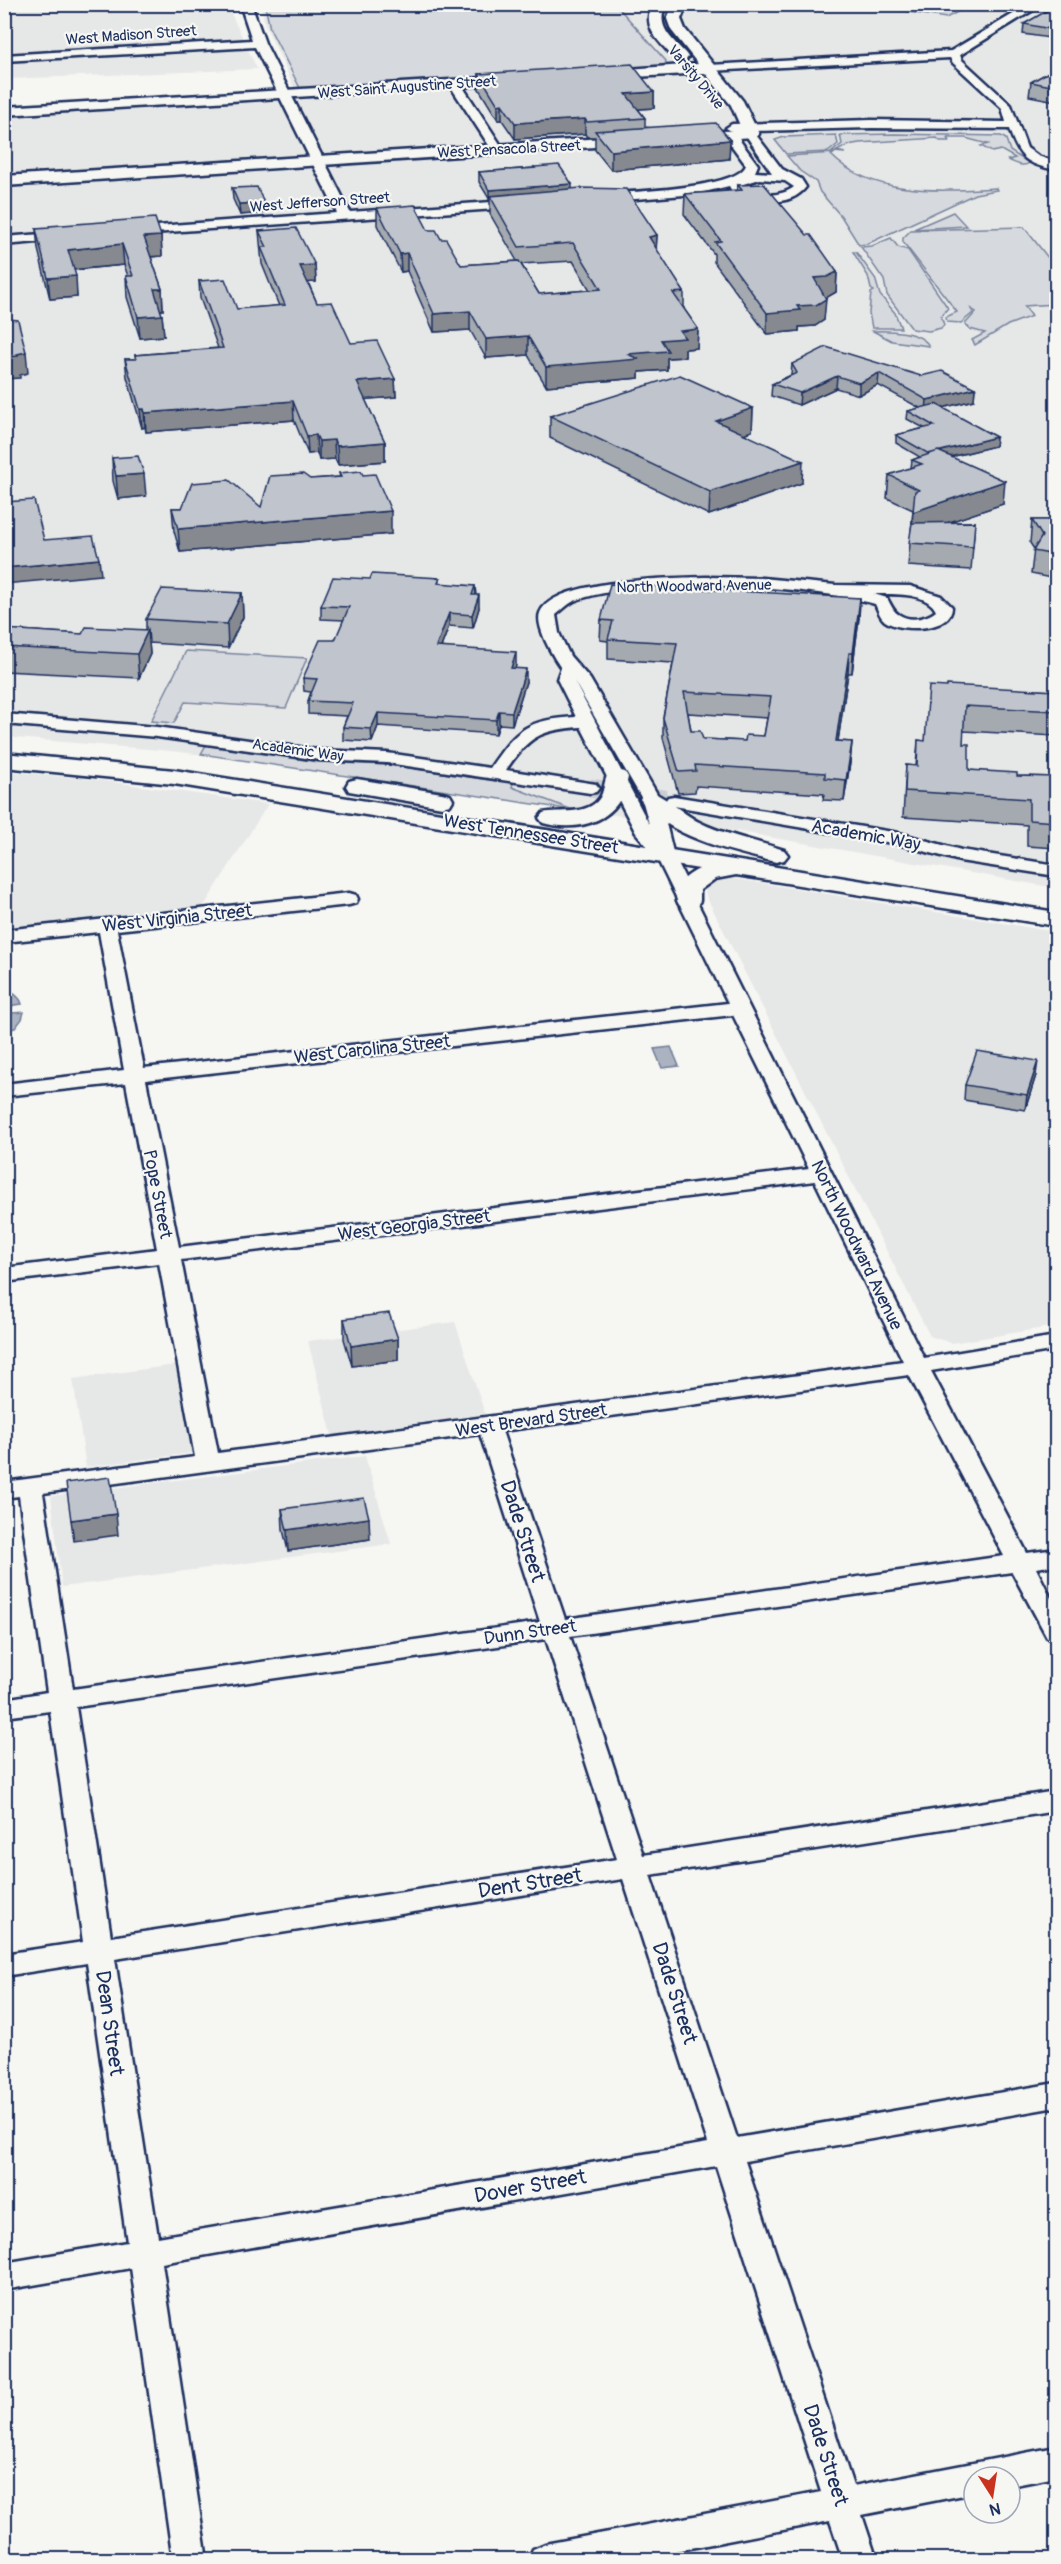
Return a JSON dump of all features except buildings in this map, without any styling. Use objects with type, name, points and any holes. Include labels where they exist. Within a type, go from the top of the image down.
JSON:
[{"type":"main road","name":"Varsity Drive","points":[[659,4],[653,17],[656,30],[721,105],[733,132]]},
{"type":"main road","name":"Varsity Drive","points":[[680,4],[675,14],[675,24],[738,104],[750,131]]},
{"type":"main road","points":[[585,75],[710,68]]},
{"type":"main road","name":"West Saint Augustine Street","points":[[4,111],[532,79]]},
{"type":"main road","name":"West Pensacola Street","points":[[4,181],[661,140],[750,131]]},
{"type":"main road","name":"West Tennessee Street","points":[[4,746],[191,764],[399,793],[550,818],[657,842],[755,870],[1056,919]]},
{"type":"main road","name":"West Tennessee Street","points":[[4,760],[174,777],[657,842],[776,855],[1056,900]]},
{"type":"main road","points":[[550,818],[583,816],[603,810],[613,798],[617,777]]},
{"type":"main road","points":[[651,799],[670,817],[686,826],[776,855]]},
{"type":"main road","points":[[688,901],[688,890],[704,875],[719,870],[755,870]]},
{"type":"street","points":[[710,68],[954,54],[1038,4]]},
{"type":"street","points":[[248,5],[259,42],[345,216]]},
{"type":"street","name":"West Madison Street","points":[[4,58],[259,42]]},
{"type":"street","points":[[954,54],[957,60],[1007,107],[1019,144],[1028,155],[1056,166]]},
{"type":"street","points":[[455,84],[498,150]]},
{"type":"street","name":"West Pensacola Street","points":[[750,131],[1014,129]]},
{"type":"street","name":"Varsity Drive","points":[[750,131],[778,172],[787,178]]},
{"type":"street","name":"Varsity Drive","points":[[733,132],[734,140],[752,165],[750,172],[740,180]]},
{"type":"street","points":[[585,199],[673,193],[766,175],[787,178],[799,183],[799,190],[780,196],[673,193]]},
{"type":"street","points":[[740,180],[734,184],[737,190],[754,196]]},
{"type":"street","name":"West Jefferson Street","points":[[112,233],[533,203]]},
{"type":"street","points":[[5,239],[83,235]]},
{"type":"street","name":"North Woodward Avenue","points":[[657,842],[651,799],[582,679],[570,669],[549,628],[547,618],[551,609],[558,602],[579,593],[614,586],[712,582],[921,593],[938,600],[944,612],[932,620],[901,621],[889,616],[883,603],[878,599],[836,590]]},
{"type":"street","name":"North Woodward Avenue","points":[[570,669],[566,672],[565,679],[617,777],[657,842],[688,901],[917,1367],[1056,1631]]},
{"type":"street","name":"Academic Way","points":[[4,719],[148,730],[320,755],[387,758],[590,788]]},
{"type":"street","points":[[495,773],[518,740],[529,730],[551,724],[587,721]]},
{"type":"street","name":"Academic Way","points":[[674,801],[899,839],[970,857],[1056,871]]},
{"type":"street","name":"West Virginia Street","points":[[4,936],[348,900]]},
{"type":"street","name":"Pope Street","points":[[107,925],[208,1463]]},
{"type":"street","name":"West Carolina Street","points":[[4,1090],[740,1008]]},
{"type":"street","name":"West Georgia Street","points":[[4,1275],[823,1174]]},
{"type":"street","name":"West Brevard Street","points":[[17,1489],[917,1367],[1056,1343]]},
{"type":"street","name":"Dade Street","points":[[489,1426],[860,2559]]},
{"type":"street","name":"Dean Street","points":[[17,1489],[62,1700],[190,2559]]},
{"type":"street","name":"Dunn Street","points":[[4,1708],[1056,1557]]},
{"type":"street","name":"Dent Street","points":[[4,1965],[1056,1801]]},
{"type":"street","name":"Dover Street","points":[[4,2277],[1056,2095]]},
{"type":"street","points":[[1022,2468],[1056,2462]]},
{"type":"street","points":[[545,2559],[962,2480]]},
{"type":"shaded area","points":[[971,4],[946,18],[867,5]]},
{"type":"shaded area","points":[[4,5],[229,5],[257,69],[5,79]]},
{"type":"shaded area","points":[[261,5],[1056,5],[1056,888],[713,827],[573,810],[291,766],[172,751],[5,737],[4,115],[299,98],[265,25]]},
{"type":"shaded area","points":[[265,5],[616,5],[666,61],[665,65],[659,66],[301,90],[270,29]]},
{"type":"shaded area","points":[[836,135],[838,144],[828,152],[786,154],[775,140],[784,137]]},
{"type":"shaded area","points":[[840,135],[1001,136],[1006,139],[1010,151],[1029,163],[1016,164],[1008,160],[1015,158],[1001,150],[992,152],[981,146],[988,144],[965,138],[947,138],[949,141],[940,141],[937,138],[859,143],[848,145],[837,151],[845,153],[832,152],[842,144]]},
{"type":"shaded area","points":[[835,153],[831,155],[848,169],[887,185],[931,190],[996,188],[997,190],[975,194],[867,244],[859,245],[841,216],[820,192],[816,182],[800,171],[787,156]]},
{"type":"shaded area","points":[[953,212],[966,226],[914,229]]},
{"type":"shaded area","points":[[1024,227],[1056,268],[1056,304],[1024,306],[1032,316],[1008,325],[975,345],[972,340],[985,333],[970,329],[965,324],[976,312],[971,309],[973,313],[961,323],[947,322],[946,317],[957,312],[903,242],[903,238],[911,230]]},
{"type":"shaded area","points":[[891,238],[898,247],[908,250],[948,308],[941,316],[944,325],[941,328],[929,331],[912,329],[887,295],[884,280],[861,247],[872,246]]},
{"type":"shaded area","points":[[853,252],[856,252],[875,278],[880,295],[895,313],[901,328],[872,328],[869,313],[871,293],[874,291],[871,289],[868,276]]},
{"type":"shaded area","points":[[873,331],[912,334],[929,346],[892,341]]},
{"type":"shaded area","points":[[186,651],[307,658],[286,708],[185,702],[174,723],[151,721]]},
{"type":"shaded area","points":[[206,745],[318,762],[390,765],[496,781],[514,780],[512,787],[573,810],[201,754]]},
{"type":"shaded area","points":[[4,771],[99,780],[268,804],[202,909],[5,930]]},
{"type":"shaded area","points":[[725,877],[1056,932],[1056,1326],[951,1343],[930,1336],[706,896],[705,889],[711,882]]},
{"type":"shaded area","points":[[5,991],[15,995],[22,1004],[14,1005],[10,1010],[13,1013],[24,1012],[15,1028],[5,1030]]},
{"type":"shaded area","points":[[671,1047],[679,1066],[662,1068],[654,1049]]},
{"type":"shaded area","points":[[455,1322],[485,1414],[332,1435],[308,1341]]},
{"type":"shaded area","points":[[175,1365],[192,1453],[86,1467],[73,1379]]},
{"type":"shaded area","points":[[365,1456],[391,1544],[62,1587],[51,1496]]},
{"type":"tunnel","points":[[590,788],[670,800]]}]
